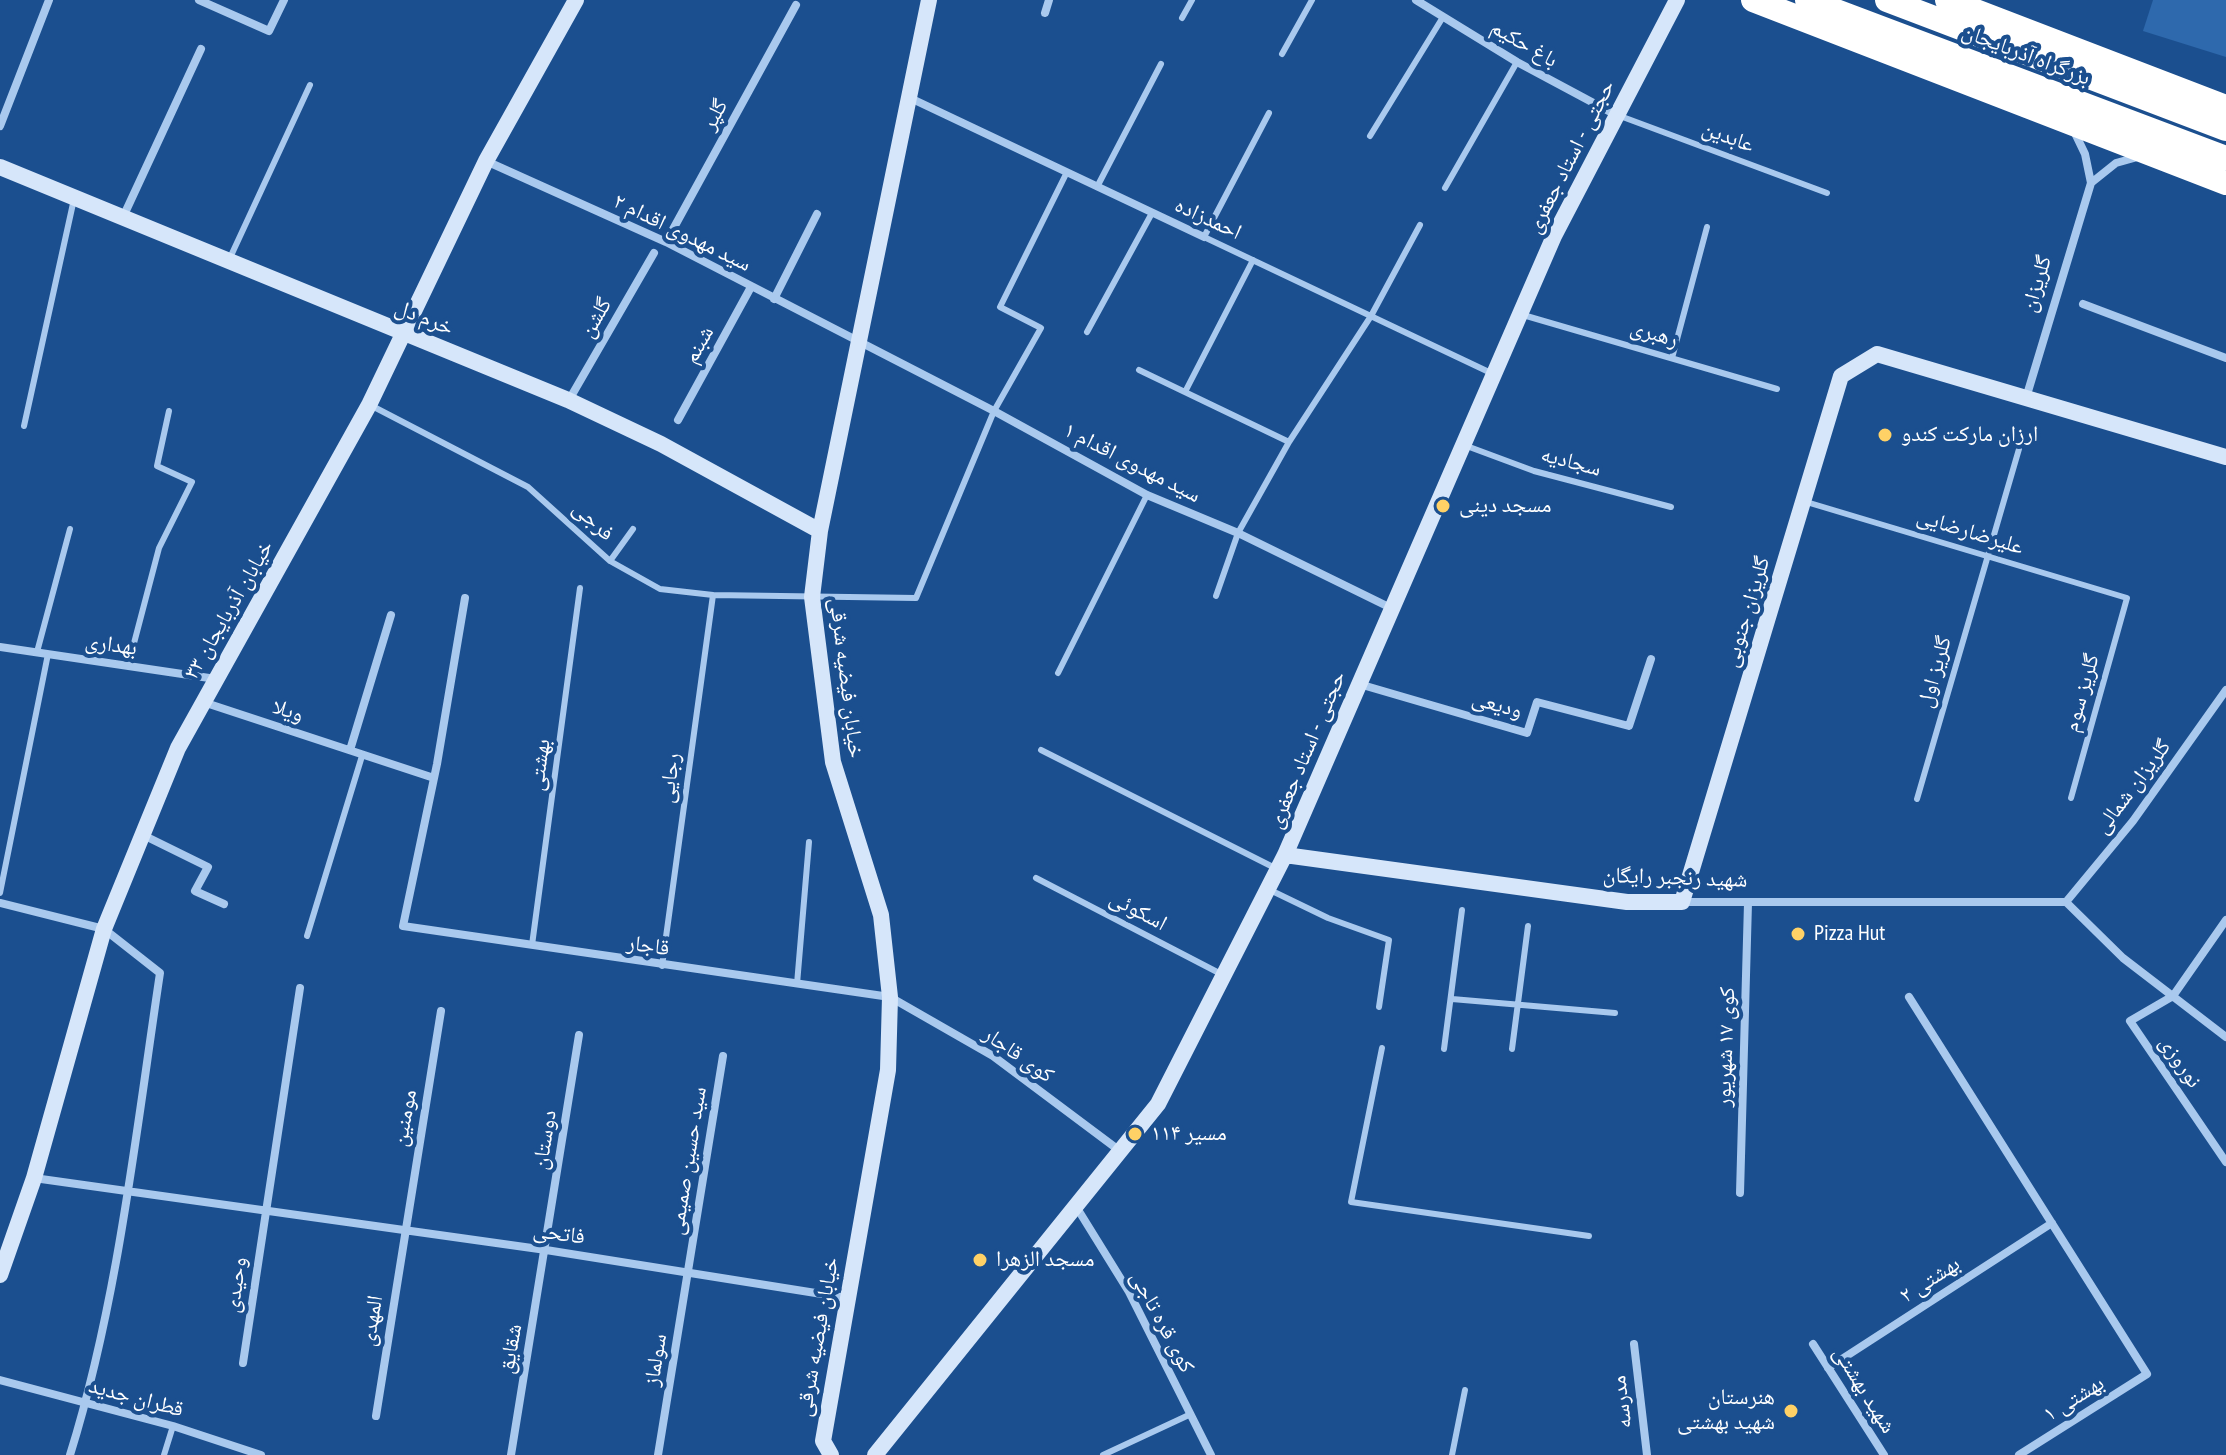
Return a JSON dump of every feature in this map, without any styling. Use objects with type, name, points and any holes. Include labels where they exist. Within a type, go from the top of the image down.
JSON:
[{"type":"highway","points":[[1753,0],[1793,5],[2071,125],[2226,183]]},
{"type":"highway","name":"بزرگراه آذربایجان","points":[[1887,0],[2226,129]]},
{"type":"highway","points":[[1947,0],[2226,107]]},
{"type":"highway","name":"بزرگراه آذربایجان","points":[[1793,5],[2226,158]]},
{"type":"street","points":[[0,126],[49,0]]},
{"type":"street","points":[[199,0],[269,31],[284,0]]},
{"type":"street","name":"خیابان آذربایجان ۳۳","points":[[0,1275],[34,1178],[104,929],[202,701],[369,405],[486,161],[576,0]]},
{"type":"street","name":"خیابان فیضیه شرقی","points":[[831,1455],[823,1441],[888,1070],[890,997],[881,915],[833,762],[812,597],[820,531],[929,0]]},
{"type":"street","points":[[1045,13],[1049,0]]},
{"type":"street","name":"باغ حکیم","points":[[1416,0],[1517,62],[1616,115]]},
{"type":"street","name":"حجتی - استاد جعفری","points":[[875,1455],[1158,1104],[1282,862],[1554,236],[1677,0]]},
{"type":"street","name":"گلپر","points":[[666,242],[796,5]]},
{"type":"street","points":[[124,215],[201,49]]},
{"type":"street","name":"احمدزاده","points":[[907,97],[1204,237]]},
{"type":"street","points":[[2071,125],[2085,154],[2091,183],[2116,163],[2147,153]]},
{"type":"street","name":"سید مهدوی اقدام ۲","points":[[486,161],[666,242],[860,344]]},
{"type":"street","name":"خرم دل","points":[[0,167],[124,215],[403,334],[568,400],[661,444],[820,531]]},
{"type":"street","name":"گلریزان","points":[[2026,398],[2091,183]]},
{"type":"street","points":[[774,299],[817,214]]},
{"type":"street","name":"گلشن","points":[[568,400],[654,253]]},
{"type":"street","name":"شبنم","points":[[678,420],[751,287]]},
{"type":"street","points":[[2083,304],[2226,358]]},
{"type":"street","name":"سید مهدوی اقدام ۱","points":[[860,344],[994,411],[1147,495],[1238,533],[1391,608]]},
{"type":"street","name":"گلریزان جنوبی","points":[[1682,902],[1841,376],[1877,354],[2026,398]]},
{"type":"street","points":[[2026,398],[2226,457]]},
{"type":"street","points":[[434,778],[465,598]]},
{"type":"street","points":[[350,750],[391,615]]},
{"type":"street","name":"بهداری","points":[[0,647],[216,679]]},
{"type":"street","name":"ودیعی","points":[[1359,684],[1527,733],[1537,702],[1629,726],[1651,659]]},
{"type":"street","name":"گلریزان شمالی","points":[[2066,902],[2133,821],[2226,690]]},
{"type":"street","name":"ویلا","points":[[202,701],[434,778]]},
{"type":"street","name":"قاجار","points":[[434,778],[403,926],[890,997]]},
{"type":"street","points":[[143,835],[208,867],[195,891],[224,904]]},
{"type":"street","name":"شهید رنجبر رایگان","points":[[1282,862],[1627,902],[2066,902]]},
{"type":"street","points":[[2066,902],[2123,958],[2225,1034]]},
{"type":"street","points":[[0,903],[104,929],[160,973],[127,1193],[86,1403],[70,1455]]},
{"type":"street","name":"کوی ۱۷ شهریور","points":[[1740,1193],[1748,903]]},
{"type":"street","points":[[2173,996],[2226,920]]},
{"type":"street","points":[[264,1212],[300,988]]},
{"type":"street","name":"نوروزی","points":[[2173,996],[2130,1021],[2226,1162]]},
{"type":"street","name":"کوی قاجار","points":[[890,997],[993,1056],[1120,1152]]},
{"type":"street","points":[[1909,997],[2052,1223]]},
{"type":"street","name":"مومنین","points":[[403,1231],[441,1011]]},
{"type":"street","name":"دوستان","points":[[546,1250],[579,1035]]},
{"type":"street","name":"سید حسین صمیمی","points":[[688,1272],[723,1056]]},
{"type":"street","name":"فاتحی","points":[[34,1178],[546,1250],[847,1298]]},
{"type":"street","name":"کوی قره تاجی","points":[[1077,1208],[1129,1292],[1211,1455]]},
{"type":"street","name":"وحیدی","points":[[243,1363],[264,1212]]},
{"type":"street","name":"بهشتی ۲","points":[[1828,1368],[2052,1223]]},
{"type":"street","name":"بهشتی ۱","points":[[2019,1455],[2147,1374],[2052,1223]]},
{"type":"street","name":"المهدی","points":[[376,1416],[403,1231]]},
{"type":"street","name":"شقایق","points":[[511,1455],[546,1250]]},
{"type":"street","name":"سولماز","points":[[658,1455],[688,1272]]},
{"type":"street","name":"مدرسه","points":[[1634,1344],[1647,1455]]},
{"type":"street","name":"شهید بهشتی","points":[[1813,1344],[1884,1455]]},
{"type":"street","name":"قطران جدید","points":[[0,1380],[173,1426],[261,1455]]},
{"type":"lane","points":[[1182,18],[1192,0]]},
{"type":"lane","points":[[1282,54],[1312,0]]},
{"type":"lane","points":[[1370,136],[1443,17]]},
{"type":"lane","points":[[1445,188],[1517,62]]},
{"type":"lane","points":[[1097,187],[1161,64]]},
{"type":"lane","points":[[229,260],[310,85]]},
{"type":"lane","points":[[1204,237],[1269,113]]},
{"type":"lane","name":"عابدین","points":[[1616,115],[1827,193]]},
{"type":"lane","points":[[994,411],[1041,328],[1000,307],[1067,172]]},
{"type":"lane","points":[[24,426],[75,196]]},
{"type":"lane","points":[[1087,332],[1152,213]]},
{"type":"lane","points":[[1216,596],[1238,533],[1289,442],[1371,316],[1420,225]]},
{"type":"lane","points":[[1672,358],[1707,227]]},
{"type":"lane","name":"احمدزاده","points":[[1204,237],[1494,374]]},
{"type":"lane","points":[[1185,392],[1253,260]]},
{"type":"lane","name":"رهبری","points":[[1520,314],[1777,389]]},
{"type":"lane","points":[[1139,370],[1289,442]]},
{"type":"lane","name":"فرجی","points":[[369,405],[528,487],[610,561],[660,589],[713,595],[916,598],[994,411]]},
{"type":"lane","points":[[128,666],[159,548],[192,482],[157,466],[169,411]]},
{"type":"lane","name":"سجادیه","points":[[1464,445],[1534,471],[1671,507]]},
{"type":"lane","name":"گلریز اول","points":[[1917,799],[2019,449]]},
{"type":"lane","points":[[1058,673],[1147,495]]},
{"type":"lane","name":"علیرضارضایی","points":[[1803,501],[2127,598]]},
{"type":"lane","points":[[37,652],[70,529]]},
{"type":"lane","points":[[610,561],[633,529]]},
{"type":"lane","name":"بهشتی","points":[[532,947],[580,588]]},
{"type":"lane","name":"رجایی","points":[[662,966],[713,595]]},
{"type":"lane","name":"گلریز سوم","points":[[2071,798],[2127,598]]},
{"type":"lane","points":[[0,893],[48,654]]},
{"type":"lane","points":[[1041,750],[1282,862]]},
{"type":"lane","points":[[307,936],[362,756]]},
{"type":"lane","points":[[797,984],[809,842]]},
{"type":"lane","name":"اسکوئی","points":[[1036,878],[1224,976]]},
{"type":"lane","points":[[1268,889],[1328,918],[1389,940],[1379,1007]]},
{"type":"lane","points":[[1444,1049],[1462,910]]},
{"type":"lane","points":[[1512,1049],[1528,926]]},
{"type":"lane","points":[[1452,999],[1615,1013]]},
{"type":"lane","points":[[1382,1048],[1351,1202],[1589,1236]]},
{"type":"lane","points":[[1452,1455],[1465,1390]]},
{"type":"lane","points":[[1103,1455],[1191,1414]]},
{"type":"lane","points":[[164,1455],[173,1426]]},
{"type":"shaded area","points":[[2153,0],[2226,0],[2226,57],[2143,31]]},
{"type":"place","name":"ارزان مارکت کندو","points":[[1885,435]]},
{"type":"place","name":"مسجد دینی","points":[[1443,506]]},
{"type":"place","name":"Pizza Hut","points":[[1798,934]]},
{"type":"place","name":"مسیر ۱۱۴","points":[[1135,1134]]},
{"type":"place","name":"مسجد الزهرا","points":[[980,1260]]},
{"type":"place","name":"هنرستان شهید بهشتی","points":[[1791,1411]]}]
